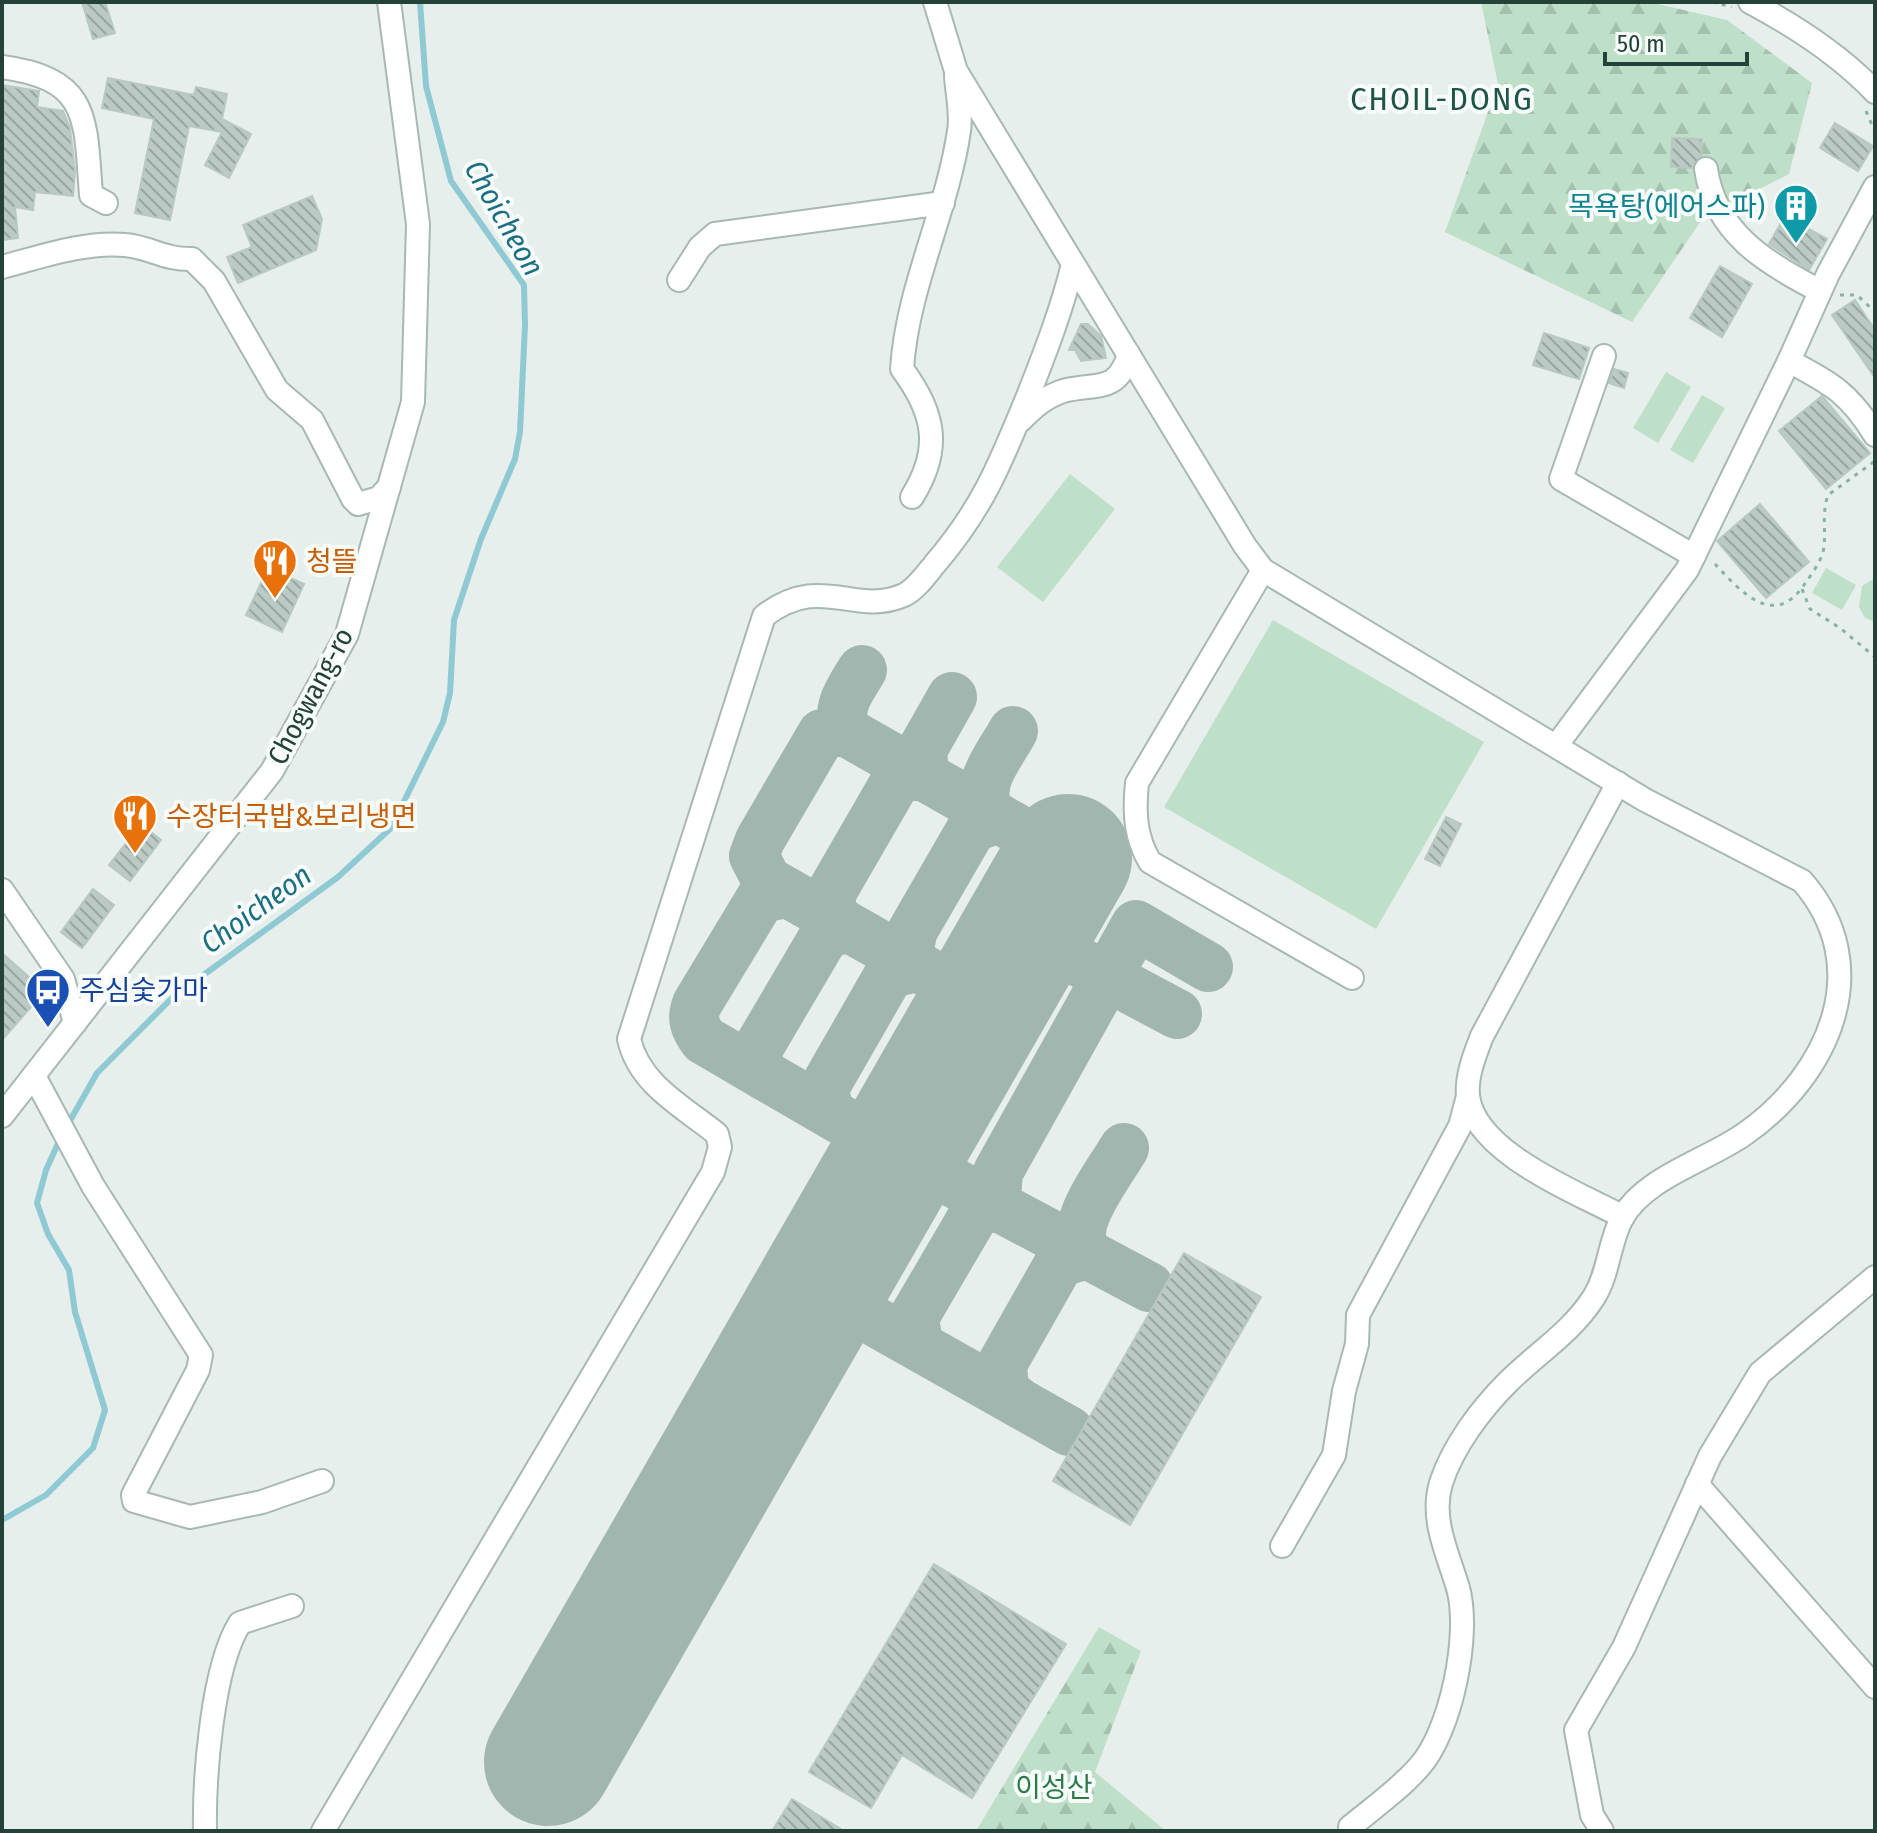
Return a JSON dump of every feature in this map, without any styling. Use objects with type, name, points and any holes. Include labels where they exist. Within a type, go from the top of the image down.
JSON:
[{"type":"street","name":"Chogwang-ro","points":[[2,1116],[272,771],[347,634],[413,402],[418,224],[389,2]]},
{"type":"street","points":[[912,497],[927,473],[933,432],[921,394],[902,369],[905,331],[943,203],[960,128],[956,71],[935,2]]},
{"type":"street","points":[[1750,2],[1784,20],[1856,73],[1875,92]]},
{"type":"street","points":[[2,67],[44,75],[74,96],[86,127],[91,195],[106,203]]},
{"type":"street","points":[[956,71],[1062,240],[1073,264],[1245,546],[1263,570],[1618,783],[1802,881],[1822,903],[1839,946],[1842,984],[1835,1020],[1819,1059],[1791,1094],[1746,1134],[1663,1179],[1623,1217],[1607,1270],[1594,1297],[1555,1344],[1508,1382],[1478,1418],[1450,1462],[1437,1500],[1438,1519],[1461,1611],[1448,1709],[1436,1740],[1418,1769],[1350,1827]]},
{"type":"street","points":[[1706,169],[1714,200],[1738,238],[1761,258],[1829,293]]},
{"type":"street","points":[[1556,746],[1704,560],[1789,361],[1829,293],[1859,210],[1875,187]]},
{"type":"street","points":[[679,280],[700,247],[715,234],[943,203]]},
{"type":"street","points":[[2,267],[67,251],[120,244],[168,258],[192,259],[214,281],[277,390],[312,420],[353,499],[358,504],[371,502],[389,487]]},
{"type":"street","points":[[323,1831],[713,1172],[720,1147],[717,1134],[650,1081],[634,1061],[629,1039],[764,616],[785,599],[812,594],[877,600],[905,595],[958,537],[989,491],[1060,312],[1073,264]]},
{"type":"street","points":[[1015,426],[1043,400],[1066,390],[1110,383],[1120,376],[1129,355]]},
{"type":"street","points":[[1604,356],[1561,479],[1704,560]]},
{"type":"street","points":[[1789,361],[1822,378],[1855,403],[1875,435]]},
{"type":"street","points":[[1263,570],[1137,783],[1134,812],[1140,846],[1150,862],[1352,978]]},
{"type":"street","points":[[1282,1546],[1334,1455],[1344,1391],[1357,1344],[1358,1315],[1460,1126],[1472,1066],[1482,1036],[1618,783]]},
{"type":"street","points":[[2,890],[63,979],[75,1023]]},
{"type":"street","points":[[34,1076],[70,1146],[201,1355],[198,1370],[141,1476],[133,1495],[134,1501],[190,1517],[262,1502],[322,1481]]},
{"type":"street","points":[[1468,1096],[1475,1116],[1500,1149],[1623,1217]]},
{"type":"street","points":[[1602,1831],[1592,1815],[1576,1730],[1624,1647],[1710,1456],[1760,1373],[1875,1277]]},
{"type":"street","points":[[1697,1484],[1875,1687]]},
{"type":"street","points":[[205,1831],[210,1753],[222,1668],[231,1637],[240,1623],[292,1606]]},
{"type":"path","points":[[1829,293],[1857,295],[1875,312]]},
{"type":"path","points":[[1704,560],[1768,606],[1781,607],[1802,589],[1823,552],[1822,519],[1828,495],[1875,461]]},
{"type":"path","points":[[1802,589],[1810,609],[1840,628],[1875,657]]},
{"type":"green space","points":[[1481,2],[1649,2],[1727,20],[1812,83],[1789,174],[1703,218],[1632,322],[1445,232],[1498,84]]},
{"type":"green space","points":[[1666,372],[1691,387],[1658,443],[1633,428]]},
{"type":"green space","points":[[1702,395],[1725,408],[1693,463],[1670,450]]},
{"type":"green space","points":[[1070,474],[1115,509],[1043,602],[997,567]]},
{"type":"green space","points":[[1826,568],[1856,585],[1842,610],[1812,593]]},
{"type":"green space","points":[[1875,578],[1875,622],[1865,618],[1859,607],[1862,586]]},
{"type":"green space","points":[[1273,620],[1484,742],[1376,929],[1164,807]]},
{"type":"green space","name":"이성산","points":[[1099,1627],[1141,1651],[1095,1772],[1166,1831],[976,1831]]},
{"type":"building","points":[[82,2],[105,2],[115,33],[93,39]]},
{"type":"building","points":[[108,78],[194,95],[196,87],[227,94],[222,119],[251,134],[229,178],[205,165],[222,132],[189,126],[170,220],[135,213],[154,119],[102,108]]},
{"type":"building","points":[[2,85],[39,91],[37,107],[63,111],[70,128],[75,171],[73,196],[35,192],[33,210],[15,207],[18,238],[2,240]]},
{"type":"building","points":[[1835,123],[1873,146],[1858,171],[1820,148]]},
{"type":"building","points":[[1672,138],[1702,139],[1701,156],[1692,168],[1671,167]]},
{"type":"building","points":[[312,196],[322,219],[316,250],[238,283],[227,257],[252,247],[243,225]]},
{"type":"building","name":"목욕탕(에어스파)","points":[[1785,216],[1827,239],[1809,270],[1769,244]]},
{"type":"building","points":[[1720,266],[1752,284],[1722,337],[1690,318]]},
{"type":"building","points":[[1855,300],[1875,330],[1875,378],[1832,315]]},
{"type":"building","points":[[1081,324],[1088,324],[1101,336],[1106,358],[1081,361],[1075,350],[1069,350]]},
{"type":"building","points":[[1544,333],[1589,348],[1579,379],[1533,365]]},
{"type":"building","points":[[1614,369],[1628,373],[1624,388],[1609,383]]},
{"type":"building","points":[[1822,396],[1870,453],[1826,489],[1779,431]]},
{"type":"building","points":[[1760,504],[1809,562],[1766,598],[1717,541]]},
{"type":"building","name":"청뜰","points":[[268,568],[304,584],[282,632],[246,615]]},
{"type":"building","points":[[1446,817],[1461,824],[1440,866],[1425,859]]},
{"type":"building","points":[[141,824],[161,840],[130,881],[109,865]]},
{"type":"building","points":[[93,889],[114,905],[82,948],[61,932]]},
{"type":"building","points":[[2,953],[45,991],[2,1040]]},
{"type":"building","points":[[1184,1253],[1261,1297],[1130,1525],[1053,1481]]},
{"type":"building","points":[[934,1564],[1066,1644],[972,1798],[902,1755],[871,1808],[809,1772]]},
{"type":"building","points":[[792,1799],[844,1831],[772,1831]]},
{"type":"waterway","name":"Choicheon","points":[[67,1126],[97,1073],[172,998],[338,877],[391,828],[443,722],[450,693],[454,620],[481,539],[515,459],[520,432],[524,285],[451,181],[426,86],[420,2]]},
{"type":"waterway","name":"Choicheon","points":[[2,1520],[46,1495],[93,1448],[105,1410],[75,1312],[69,1270],[48,1234],[37,1203],[46,1170],[60,1139]]},
{"type":"taxiway","points":[[845,731],[843,706],[862,670]]},
{"type":"taxiway","points":[[838,922],[831,907],[831,893],[894,784],[906,776],[924,776],[922,750],[952,697]]},
{"type":"taxiway","points":[[984,1004],[767,881],[754,856],[760,840],[822,734],[845,731],[1068,858]]},
{"type":"taxiway","points":[[989,813],[985,802],[986,781],[1013,731]]},
{"type":"taxiway","points":[[918,967],[908,951],[913,930],[972,828],[998,818]]},
{"type":"taxiway","points":[[787,893],[761,898],[697,1004],[695,1023],[704,1040],[898,1153],[1149,1287]]},
{"type":"taxiway","points":[[1002,1209],[996,1197],[998,1172],[1136,925],[1208,967]]},
{"type":"taxiway","points":[[764,1075],[757,1061],[757,1050],[823,938],[836,930],[851,929]]},
{"type":"taxiway","points":[[1025,933],[1177,1014]]},
{"type":"taxiway","points":[[829,1112],[824,1091],[828,1081],[890,973],[918,967]]},
{"type":"taxiway","points":[[1088,1254],[1082,1243],[1085,1215],[1124,1148]]},
{"type":"taxiway","points":[[918,1345],[914,1317],[975,1213],[996,1205]]},
{"type":"taxiway","points":[[1017,1401],[1004,1391],[1002,1364],[1060,1262],[1088,1254]]},
{"type":"taxiway","points":[[819,1290],[1069,1431]]},
{"type":"runway","points":[[548,1762],[1068,858]]},
{"type":"place","name":"목욕탕(에어스파)","points":[[1796,245]]},
{"type":"place","name":"청뜰","points":[[275,600]]},
{"type":"place","name":"수장터국밥&보리냉면","points":[[135,855]]},
{"type":"place","name":"주심숯가마","points":[[48,1029]]},
{"type":"district","name":"CHOIL-DONG","points":[[1442,99]]}]
